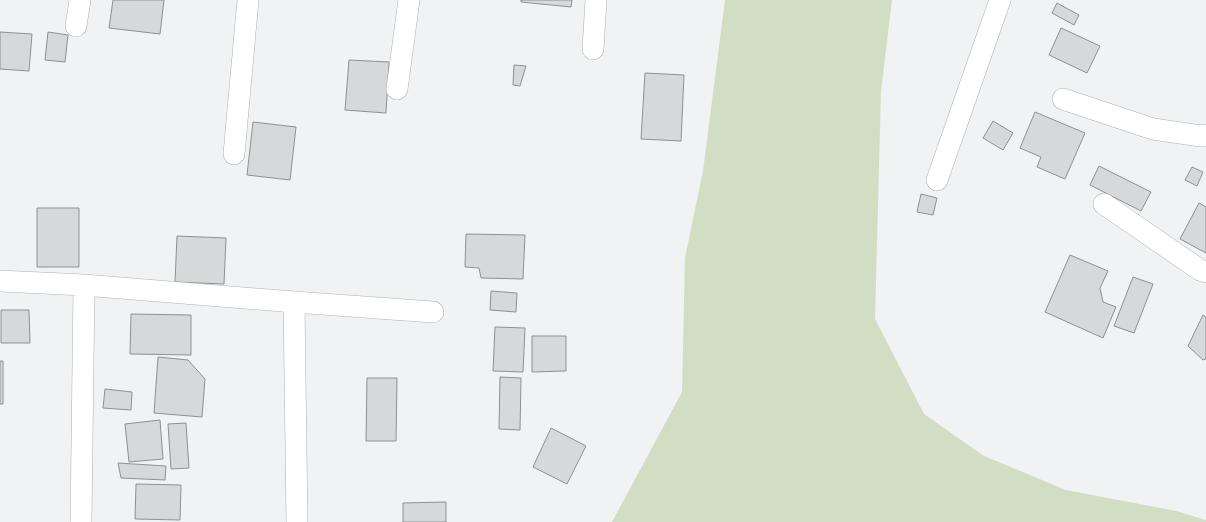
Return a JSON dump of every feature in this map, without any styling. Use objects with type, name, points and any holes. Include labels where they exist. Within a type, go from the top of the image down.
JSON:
[{"type":"street","points":[[76,26],[80,0]]},
{"type":"street","points":[[234,154],[248,0]]},
{"type":"street","points":[[397,89],[409,0]]},
{"type":"street","points":[[593,49],[596,0]]},
{"type":"street","points":[[937,180],[1000,0]]},
{"type":"street","points":[[1063,99],[1153,129],[1201,136],[1206,135]]},
{"type":"street","points":[[1104,204],[1200,270],[1206,272]]},
{"type":"street","points":[[0,281],[84,285],[433,312]]},
{"type":"street","points":[[81,522],[84,285]]},
{"type":"street","points":[[294,302],[297,522]]},
{"type":"green space","points":[[725,0],[892,0],[881,91],[875,319],[924,414],[984,456],[1066,490],[1176,511],[1206,520],[1206,522],[612,522],[682,392],[685,258],[703,171]]},
{"type":"building","points":[[113,0],[164,0],[160,34],[109,28]]},
{"type":"building","points":[[521,0],[572,0],[571,7],[521,2]]},
{"type":"building","points":[[1057,3],[1079,15],[1074,25],[1052,13]]},
{"type":"building","points":[[1061,28],[1100,46],[1087,73],[1049,55]]},
{"type":"building","points":[[0,32],[32,34],[29,71],[0,69]]},
{"type":"building","points":[[48,32],[68,35],[65,62],[45,60]]},
{"type":"building","points":[[349,60],[389,62],[386,113],[345,110]]},
{"type":"building","points":[[514,65],[526,66],[520,86],[513,85]]},
{"type":"building","points":[[645,73],[684,75],[681,141],[641,139]]},
{"type":"building","points":[[1035,112],[1085,133],[1065,179],[1037,167],[1041,157],[1020,148]]},
{"type":"building","points":[[993,121],[1013,133],[1003,150],[983,138]]},
{"type":"building","points":[[253,122],[296,127],[290,180],[247,175]]},
{"type":"building","points":[[1099,166],[1151,192],[1141,211],[1090,185]]},
{"type":"building","points":[[1192,167],[1203,172],[1197,186],[1185,180]]},
{"type":"building","points":[[921,194],[937,198],[933,215],[917,212]]},
{"type":"building","points":[[1199,203],[1206,207],[1206,253],[1180,239]]},
{"type":"building","points":[[37,208],[79,208],[79,267],[37,267]]},
{"type":"building","points":[[466,234],[525,235],[523,279],[481,278],[479,268],[465,267]]},
{"type":"building","points":[[177,236],[226,238],[224,284],[175,282]]},
{"type":"building","points":[[1070,255],[1108,271],[1100,288],[1103,302],[1116,307],[1103,338],[1045,312]]},
{"type":"building","points":[[1133,277],[1153,284],[1134,333],[1114,326]]},
{"type":"building","points":[[491,291],[517,293],[516,312],[490,310]]},
{"type":"building","points":[[1,310],[29,310],[30,343],[1,343]]},
{"type":"building","points":[[131,314],[191,315],[191,355],[130,354]]},
{"type":"building","points":[[1203,315],[1206,317],[1206,359],[1203,360],[1188,346]]},
{"type":"building","points":[[495,327],[525,328],[523,372],[493,371]]},
{"type":"building","points":[[532,336],[566,336],[566,371],[532,372]]},
{"type":"building","points":[[158,357],[188,360],[205,379],[202,417],[154,413]]},
{"type":"building","points":[[0,361],[3,361],[3,404],[0,404]]},
{"type":"building","points":[[500,377],[521,378],[520,430],[499,429]]},
{"type":"building","points":[[367,378],[397,378],[396,441],[366,441]]},
{"type":"building","points":[[105,389],[132,392],[131,410],[103,408]]},
{"type":"building","points":[[160,420],[163,459],[129,462],[125,424]]},
{"type":"building","points":[[186,423],[189,468],[171,469],[168,424]]},
{"type":"building","points":[[551,428],[586,446],[567,484],[533,467]]},
{"type":"building","points":[[118,463],[166,466],[165,480],[121,478]]},
{"type":"building","points":[[136,484],[181,485],[180,520],[135,519]]},
{"type":"building","points":[[446,502],[446,522],[403,522],[403,503]]}]
